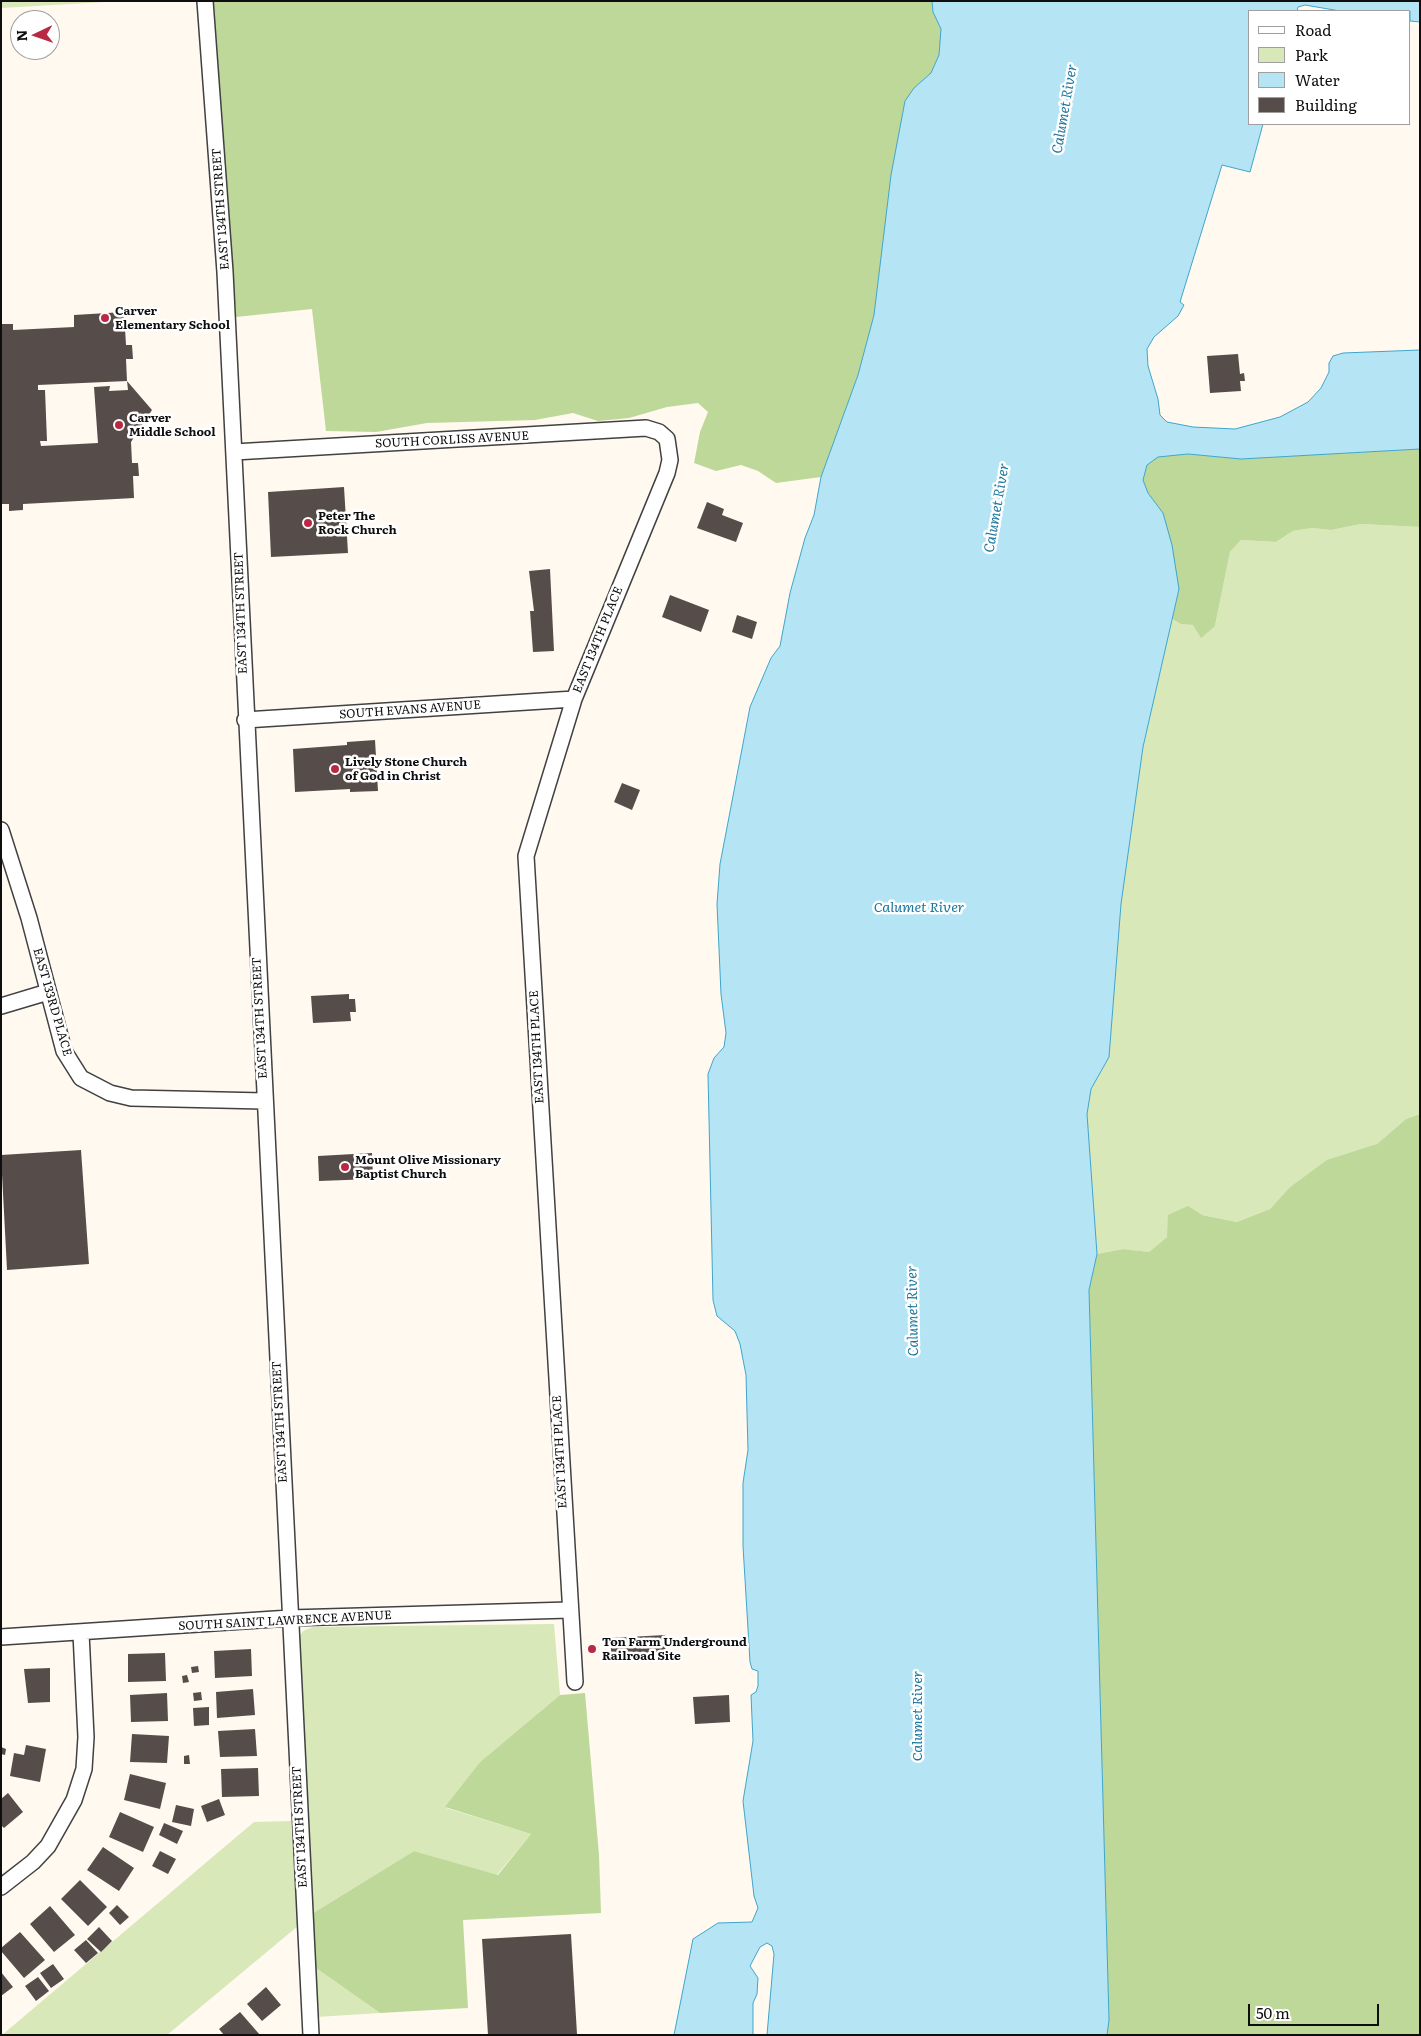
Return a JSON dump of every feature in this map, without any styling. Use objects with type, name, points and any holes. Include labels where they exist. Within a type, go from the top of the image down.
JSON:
[{"type":"street","name":"EAST 134TH STREET","points":[[205,1],[220,184],[234,452],[245,720],[311,2035]]},
{"type":"street","name":"SOUTH CORLISS AVENUE","points":[[234,452],[646,428],[659,432],[667,439]]},
{"type":"street","name":"EAST 134TH PLACE","points":[[575,1682],[569,1610],[526,856],[574,699],[667,473],[670,460],[667,439]]},
{"type":"street","name":"SOUTH EVANS AVENUE","points":[[245,720],[574,699]]},
{"type":"street","name":"EAST 133RD PLACE","points":[[1,830],[64,1051],[81,1078],[94,1087],[131,1098],[264,1101]]},
{"type":"street","points":[[1,1006],[48,992]]},
{"type":"street","name":"SOUTH SAINT LAWRENCE AVENUE","points":[[1,1637],[290,1618],[569,1610]]},
{"type":"street","points":[[1,1888],[33,1862],[48,1846],[74,1800],[84,1769],[86,1737],[81,1632]]},
{"type":"green space","points":[[1,1],[123,1],[1,8]]},
{"type":"green space","points":[[213,1],[932,1],[933,12],[941,29],[939,55],[931,73],[914,88],[905,101],[891,175],[874,315],[858,375],[821,477],[776,483],[758,471],[741,465],[716,471],[694,463],[700,432],[708,412],[698,403],[667,407],[629,418],[598,421],[573,413],[535,420],[427,423],[376,432],[326,431],[312,309],[236,317]]},
{"type":"green space","points":[[1420,449],[1420,527],[1361,524],[1331,530],[1312,528],[1293,531],[1276,542],[1241,540],[1230,552],[1215,626],[1201,638],[1193,625],[1181,624],[1172,619],[1179,589],[1163,513],[1148,493],[1143,480],[1147,465],[1157,457],[1188,454],[1241,459]]},
{"type":"green space","points":[[1361,524],[1420,527],[1420,1114],[1406,1119],[1377,1144],[1356,1152],[1289,1188],[1270,1209],[1237,1222],[1202,1215],[1167,1237],[1149,1252],[1123,1249],[1097,1254],[1087,1114],[1091,1089],[1109,1057],[1121,904],[1143,747],[1172,619],[1181,624],[1215,626],[1230,552],[1241,540],[1276,542],[1293,531],[1312,528],[1331,530]]},
{"type":"green space","points":[[1420,1114],[1420,2035],[1107,2035],[1109,2020],[1089,1290],[1097,1254],[1123,1249],[1149,1252],[1167,1237],[1168,1215],[1188,1206],[1202,1215],[1237,1222],[1270,1209],[1289,1188],[1327,1160],[1377,1144],[1406,1119]]},
{"type":"green space","points":[[554,1624],[560,1695],[480,1762],[446,1808],[531,1834],[497,1875],[414,1851],[310,1915],[297,1641],[303,1631],[313,1627]]},
{"type":"green space","points":[[585,1693],[599,1855],[601,1913],[463,1920],[468,2008],[380,2013],[313,1966],[310,1915],[414,1851],[498,1875],[531,1834],[445,1807],[480,1762],[560,1695]]},
{"type":"green space","points":[[291,1821],[298,1926],[167,2035],[2,2035],[254,1822]]},
{"type":"green space","points":[[313,1966],[380,2013],[316,2017]]},
{"type":"water","name":"Calumet River","points":[[932,1],[1420,1],[1420,22],[1411,21],[1411,10],[1334,10],[1305,5],[1298,7],[1297,10],[1248,10],[1248,125],[1263,125],[1250,172],[1222,165],[1180,302],[1184,305],[1178,316],[1154,337],[1147,349],[1148,366],[1158,399],[1160,415],[1167,422],[1193,427],[1235,429],[1280,417],[1308,402],[1321,388],[1329,372],[1329,363],[1333,356],[1343,353],[1420,350],[1420,449],[1241,459],[1188,454],[1158,457],[1147,465],[1143,480],[1148,493],[1163,513],[1172,545],[1179,589],[1143,747],[1121,904],[1109,1057],[1091,1089],[1087,1114],[1097,1254],[1089,1290],[1109,2020],[1107,2035],[767,2035],[774,1954],[772,1946],[767,1943],[760,1947],[750,1966],[758,1978],[757,1994],[753,2003],[753,2035],[674,2035],[693,1939],[718,1923],[752,1922],[758,1908],[754,1896],[743,1801],[753,1741],[751,1695],[756,1692],[758,1686],[758,1671],[752,1669],[750,1662],[743,1546],[743,1483],[748,1450],[746,1375],[740,1344],[735,1331],[717,1316],[713,1300],[708,1074],[714,1058],[724,1047],[726,1033],[721,994],[717,904],[720,864],[750,707],[771,658],[780,646],[790,593],[805,538],[814,515],[821,477],[858,375],[874,315],[891,175],[905,101],[914,88],[931,73],[939,55],[941,29],[933,12]]},
{"type":"building","name":"Carver Middle School","points":[[124,312],[126,345],[132,345],[133,359],[126,359],[127,381],[152,410],[131,442],[132,463],[138,463],[139,476],[133,476],[134,498],[23,504],[23,510],[9,511],[9,504],[1,504],[1,324],[13,324],[13,330],[74,327],[74,315]],"holes":[[[127,381],[128,390],[109,391],[110,386],[94,387],[98,443],[41,446],[40,441],[47,441],[45,390],[38,390],[38,385]]]},
{"type":"building","points":[[1238,354],[1240,374],[1244,373],[1245,381],[1240,381],[1241,391],[1210,393],[1207,356]]},
{"type":"building","name":"Peter The Rock Church","points":[[344,487],[348,553],[271,557],[268,492]]},
{"type":"building","points":[[707,502],[724,509],[722,515],[743,523],[736,542],[697,528]]},
{"type":"building","points":[[550,569],[554,651],[533,652],[530,611],[534,611],[529,571]]},
{"type":"building","points":[[670,595],[709,610],[701,632],[662,617]]},
{"type":"building","points":[[737,615],[757,622],[752,639],[732,632]]},
{"type":"building","name":"Lively Stone Church of God in Christ","points":[[375,740],[378,791],[350,792],[350,789],[295,792],[293,749],[347,745],[347,742]]},
{"type":"building","points":[[622,783],[640,790],[632,810],[614,802]]},
{"type":"building","points":[[349,994],[349,999],[355,999],[356,1012],[350,1012],[351,1021],[313,1023],[311,996]]},
{"type":"building","points":[[81,1150],[89,1264],[7,1270],[1,1155]]},
{"type":"building","name":"Mount Olive Missionary Baptist Church","points":[[372,1153],[373,1179],[319,1181],[318,1156]]},
{"type":"building","points":[[665,1635],[666,1657],[612,1660],[610,1638]]},
{"type":"building","points":[[251,1649],[252,1676],[215,1678],[214,1651]]},
{"type":"building","points":[[165,1653],[166,1681],[128,1682],[128,1654]]},
{"type":"building","points":[[198,1666],[199,1672],[192,1673],[191,1667]]},
{"type":"building","points":[[50,1668],[50,1702],[28,1703],[24,1669]]},
{"type":"building","points":[[187,1675],[189,1682],[183,1683],[182,1676]]},
{"type":"building","points":[[253,1689],[255,1715],[217,1718],[216,1692]]},
{"type":"building","points":[[201,1692],[202,1700],[194,1701],[193,1693]]},
{"type":"building","points":[[167,1693],[168,1721],[131,1722],[130,1695]]},
{"type":"building","points":[[729,1695],[730,1722],[695,1724],[693,1697]]},
{"type":"building","points":[[209,1707],[209,1725],[194,1726],[193,1708]]},
{"type":"building","points":[[255,1729],[257,1756],[220,1757],[218,1731]]},
{"type":"building","points":[[132,1734],[169,1736],[167,1763],[130,1762]]},
{"type":"building","points":[[26,1745],[46,1749],[40,1782],[10,1776],[14,1753],[24,1755]]},
{"type":"building","points":[[1,1747],[6,1749],[5,1755],[1,1754]]},
{"type":"building","points":[[189,1755],[190,1764],[184,1764],[184,1756]]},
{"type":"building","points":[[258,1768],[259,1796],[222,1797],[221,1769]]},
{"type":"building","points":[[130,1774],[166,1783],[160,1809],[124,1800]]},
{"type":"building","points":[[8,1793],[23,1812],[4,1828],[1,1825],[1,1799]]},
{"type":"building","points":[[219,1799],[225,1815],[207,1822],[201,1806]]},
{"type":"building","points":[[176,1805],[194,1809],[191,1826],[172,1822]]},
{"type":"building","points":[[120,1812],[154,1827],[143,1852],[109,1837]]},
{"type":"building","points":[[164,1823],[183,1831],[177,1844],[159,1835]]},
{"type":"building","points":[[103,1847],[134,1868],[119,1891],[87,1870]]},
{"type":"building","points":[[160,1851],[176,1859],[168,1874],[152,1866]]},
{"type":"building","points":[[80,1880],[107,1907],[88,1926],[61,1899]]},
{"type":"building","points":[[117,1905],[129,1917],[120,1925],[109,1913]]},
{"type":"building","points":[[50,1906],[75,1935],[54,1952],[30,1924]]},
{"type":"building","points":[[99,1927],[112,1941],[101,1952],[87,1939]]},
{"type":"building","points":[[20,1932],[45,1960],[24,1978],[1,1951],[1,1948]]},
{"type":"building","points":[[571,1934],[577,2034],[488,2035],[482,1939]]},
{"type":"building","points":[[86,1940],[98,1953],[86,1963],[74,1950]]},
{"type":"building","points":[[53,1964],[64,1979],[51,1988],[40,1973]]},
{"type":"building","points":[[1,1972],[13,1987],[1,1996]]},
{"type":"building","points":[[38,1977],[49,1991],[36,2001],[25,1986]]},
{"type":"building","points":[[266,1987],[281,2005],[262,2021],[247,2004]]},
{"type":"building","points":[[240,2012],[260,2035],[224,2035],[219,2029]]},
{"type":"place","name":"Carver Elementary School","points":[[105,318]]},
{"type":"place","name":"Carver Middle School","points":[[119,425]]},
{"type":"place","name":"Peter The Rock Church","points":[[308,523]]},
{"type":"place","name":"Lively Stone Church of God in Christ","points":[[335,769]]},
{"type":"place","name":"Mount Olive Missionary Baptist Church","points":[[345,1167]]},
{"type":"place","name":"Ton Farm Underground Railroad Site","points":[[592,1649]]}]
